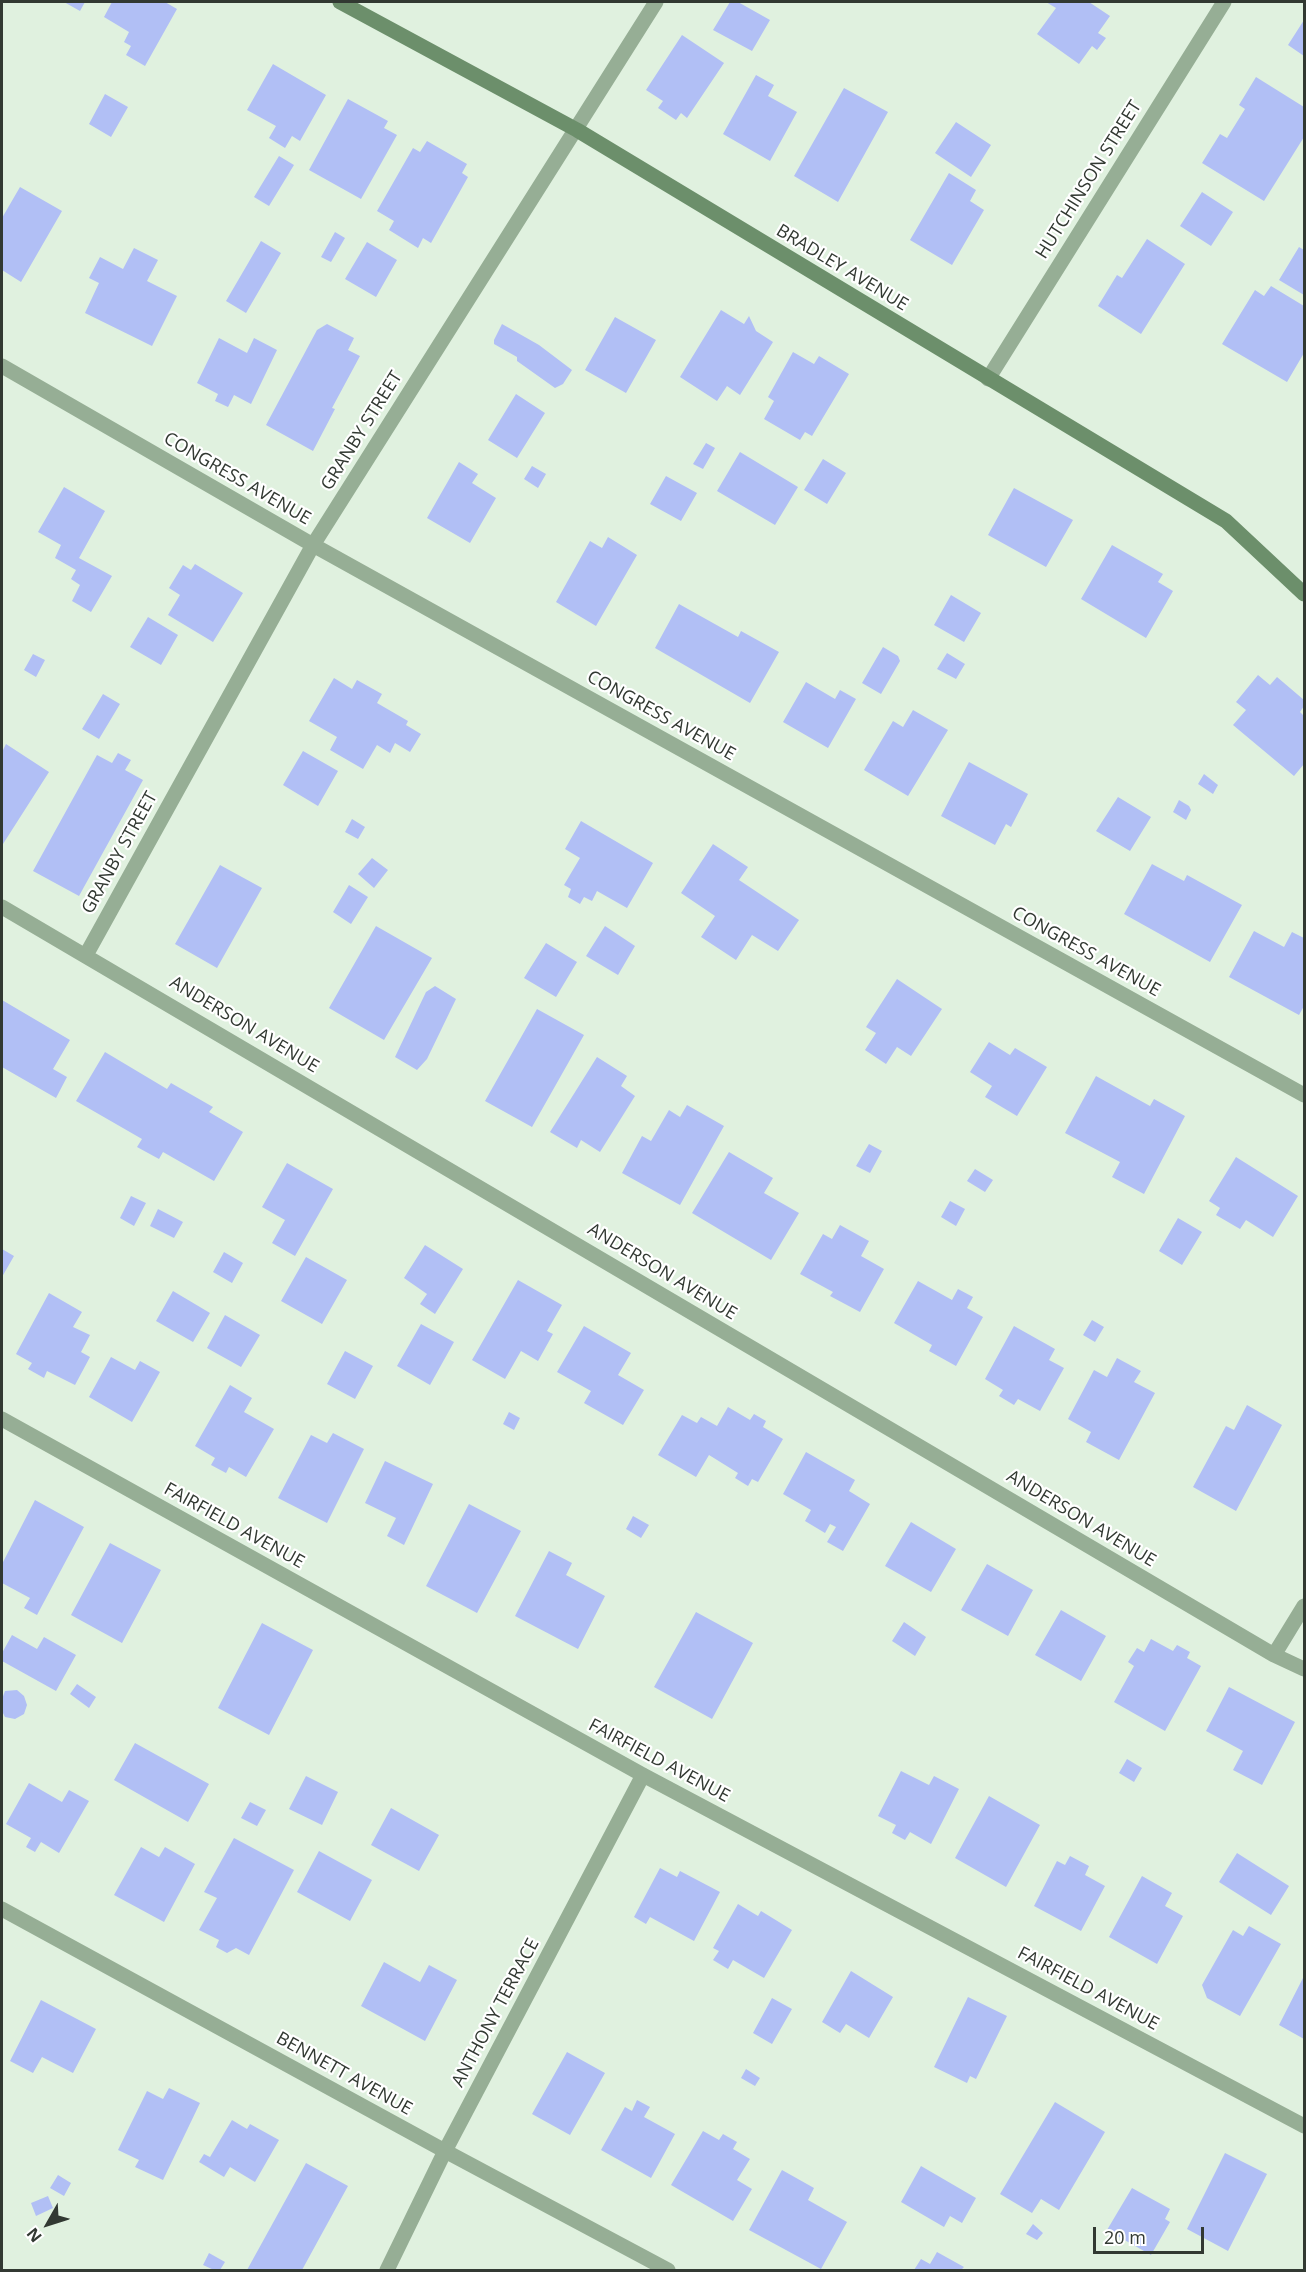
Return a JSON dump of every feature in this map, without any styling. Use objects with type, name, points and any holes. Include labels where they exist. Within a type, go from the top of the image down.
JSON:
[{"type":"street","name":"BRADLEY AVENUE","points":[[340,2],[577,130],[1226,521],[1305,594]]},
{"type":"street","name":"GRANBY STREET","points":[[86,955],[313,545],[656,2]]},
{"type":"street","name":"HUTCHINSON STREET","points":[[988,379],[1224,2]]},
{"type":"street","name":"CONGRESS AVENUE","points":[[2,366],[313,545],[1305,1095]]},
{"type":"street","name":"ANDERSON AVENUE","points":[[2,907],[1274,1655],[1305,1669]]},
{"type":"street","name":"FAIRFIELD AVENUE","points":[[2,1419],[643,1775],[1305,2126]]},
{"type":"street","points":[[1274,1655],[1305,1606]]},
{"type":"street","name":"ANTHONY TERRACE","points":[[387,2271],[445,2151],[643,1775]]},
{"type":"street","name":"BENNETT AVENUE","points":[[2,1909],[668,2271]]},
{"type":"building","points":[[64,2],[85,2],[80,11]]},
{"type":"building","points":[[112,2],[165,2],[177,9],[145,66],[126,55],[131,46],[124,42],[129,32],[104,17]]},
{"type":"building","points":[[730,2],[738,2],[770,20],[752,51],[713,30]]},
{"type":"building","points":[[1046,2],[1089,2],[1110,16],[1098,33],[1106,38],[1097,50],[1092,46],[1079,64],[1037,34],[1056,8]]},
{"type":"building","points":[[1304,20],[1304,56],[1288,45]]},
{"type":"building","points":[[682,35],[724,63],[687,118],[681,113],[676,120],[658,108],[663,101],[646,90]]},
{"type":"building","points":[[273,64],[326,95],[300,141],[292,136],[285,148],[269,138],[276,126],[247,110]]},
{"type":"building","points":[[756,75],[774,85],[768,96],[797,112],[770,161],[723,134]]},
{"type":"building","points":[[1256,77],[1304,107],[1304,137],[1264,201],[1202,163],[1220,134],[1227,138],[1245,109],[1239,105]]},
{"type":"building","points":[[844,88],[888,112],[838,202],[794,176]]},
{"type":"building","points":[[105,94],[128,107],[111,137],[89,124]]},
{"type":"building","points":[[348,99],[388,121],[384,128],[397,135],[361,199],[309,170]]},
{"type":"building","points":[[956,122],[991,145],[971,177],[935,153]]},
{"type":"building","points":[[427,141],[467,164],[462,173],[468,177],[431,243],[423,238],[418,248],[389,230],[394,221],[377,211],[413,148],[420,152]]},
{"type":"building","points":[[279,156],[294,165],[269,206],[254,197]]},
{"type":"building","points":[[949,173],[976,190],[970,201],[984,210],[952,265],[910,240]]},
{"type":"building","points":[[20,187],[62,211],[21,282],[2,270],[2,218]]},
{"type":"building","points":[[1202,192],[1233,212],[1211,246],[1180,226]]},
{"type":"building","points":[[335,232],[345,238],[331,262],[321,257]]},
{"type":"building","points":[[1147,239],[1185,264],[1141,334],[1098,306],[1117,275],[1122,278]]},
{"type":"building","points":[[261,241],[281,253],[246,313],[226,301]]},
{"type":"building","points":[[367,242],[397,260],[376,297],[345,279]]},
{"type":"building","points":[[1299,247],[1304,250],[1304,295],[1279,280]]},
{"type":"building","points":[[134,248],[158,260],[147,281],[177,296],[152,346],[85,313],[99,283],[89,278],[100,257],[123,269]]},
{"type":"building","points":[[1271,286],[1304,306],[1304,353],[1287,382],[1222,344],[1255,290],[1264,296]]},
{"type":"building","points":[[721,310],[744,324],[749,316],[756,331],[773,342],[740,395],[727,386],[717,401],[680,377]]},
{"type":"building","points":[[615,317],[656,340],[626,393],[585,370]]},
{"type":"building","points":[[327,324],[354,338],[348,350],[360,356],[332,408],[335,409],[313,451],[266,425],[317,330]]},
{"type":"building","points":[[502,324],[539,345],[572,370],[563,384],[555,388],[517,361],[517,357],[494,344]]},
{"type":"building","points":[[219,338],[247,353],[254,338],[277,350],[251,404],[234,395],[228,407],[215,401],[218,394],[197,383]]},
{"type":"building","points":[[793,352],[814,364],[819,356],[849,374],[812,436],[805,432],[800,440],[764,419],[774,401],[768,397]]},
{"type":"building","points":[[516,394],[545,413],[517,458],[488,440]]},
{"type":"building","points":[[706,443],[715,448],[703,469],[693,464]]},
{"type":"building","points":[[740,452],[798,487],[775,525],[717,491]]},
{"type":"building","points":[[823,459],[846,473],[827,504],[804,490]]},
{"type":"building","points":[[459,462],[478,474],[472,483],[496,498],[470,543],[427,518]]},
{"type":"building","points":[[532,466],[546,474],[538,488],[524,479]]},
{"type":"building","points":[[666,476],[697,493],[681,521],[650,504]]},
{"type":"building","points":[[64,487],[105,511],[79,558],[112,576],[91,612],[72,601],[80,585],[71,579],[76,570],[55,558],[61,545],[38,532]]},
{"type":"building","points":[[1014,488],[1073,520],[1046,567],[988,535]]},
{"type":"building","points":[[608,537],[637,555],[596,626],[556,602],[590,541],[602,548]]},
{"type":"building","points":[[1112,545],[1163,574],[1158,582],[1173,591],[1146,638],[1081,599]]},
{"type":"building","points":[[195,564],[243,593],[213,642],[168,615],[180,595],[169,588],[183,565],[191,570]]},
{"type":"building","points":[[951,595],[981,613],[964,642],[934,625]]},
{"type":"building","points":[[679,604],[738,637],[741,631],[779,652],[750,703],[655,648]]},
{"type":"building","points":[[148,617],[178,635],[161,665],[130,647]]},
{"type":"building","points":[[883,647],[898,656],[900,661],[881,694],[862,683]]},
{"type":"building","points":[[947,653],[965,664],[956,679],[937,669]]},
{"type":"building","points":[[33,654],[45,660],[36,677],[24,670]]},
{"type":"building","points":[[1258,675],[1270,685],[1277,677],[1304,700],[1304,706],[1300,712],[1304,716],[1304,764],[1294,776],[1233,725],[1246,710],[1236,702]]},
{"type":"building","points":[[334,678],[352,689],[357,680],[382,694],[377,703],[408,721],[406,725],[421,734],[410,752],[395,743],[390,753],[377,745],[363,769],[330,750],[337,737],[309,721]]},
{"type":"building","points":[[806,682],[835,699],[840,690],[856,699],[828,748],[783,722]]},
{"type":"building","points":[[103,694],[120,704],[99,739],[82,729]]},
{"type":"building","points":[[913,710],[948,730],[908,796],[864,770],[893,721],[903,727]]},
{"type":"building","points":[[6,744],[49,772],[3,844],[2,752]]},
{"type":"building","points":[[303,751],[338,771],[318,806],[283,785]]},
{"type":"building","points":[[118,753],[131,760],[125,770],[143,780],[79,896],[33,871],[97,755],[112,763]]},
{"type":"building","points":[[969,762],[1028,794],[1011,827],[1006,824],[995,845],[941,816]]},
{"type":"building","points":[[1204,774],[1218,785],[1213,794],[1198,784]]},
{"type":"building","points":[[1118,797],[1151,817],[1130,851],[1096,831]]},
{"type":"building","points":[[1179,800],[1191,810],[1186,820],[1173,812]]},
{"type":"building","points":[[352,819],[365,827],[358,839],[345,832]]},
{"type":"building","points":[[581,821],[653,863],[627,908],[597,891],[592,901],[584,897],[580,904],[568,897],[571,889],[564,885],[580,858],[565,849]]},
{"type":"building","points":[[713,844],[748,867],[739,880],[799,920],[778,951],[752,935],[736,960],[701,937],[715,916],[681,893]]},
{"type":"building","points":[[372,858],[388,870],[374,888],[358,874]]},
{"type":"building","points":[[1152,864],[1184,881],[1187,875],[1242,905],[1210,962],[1124,914]]},
{"type":"building","points":[[220,865],[262,888],[217,968],[175,944]]},
{"type":"building","points":[[349,885],[368,897],[351,924],[333,912]]},
{"type":"building","points":[[376,926],[432,958],[384,1040],[329,1008]]},
{"type":"building","points":[[605,926],[635,946],[618,975],[586,956]]},
{"type":"building","points":[[1254,931],[1284,947],[1292,932],[1304,938],[1304,1006],[1299,1015],[1229,977]]},
{"type":"building","points":[[546,943],[577,962],[556,997],[524,978]]},
{"type":"building","points":[[897,979],[942,1009],[911,1056],[897,1047],[886,1064],[865,1050],[876,1033],[866,1027]]},
{"type":"building","points":[[435,986],[456,999],[427,1059],[417,1070],[395,1057],[426,992]]},
{"type":"building","points":[[2,1000],[70,1040],[53,1069],[67,1077],[56,1098],[2,1067]]},
{"type":"building","points":[[537,1009],[584,1035],[532,1127],[485,1101]]},
{"type":"building","points":[[989,1042],[1010,1055],[1015,1048],[1047,1067],[1017,1116],[985,1097],[992,1086],[970,1072]]},
{"type":"building","points":[[105,1052],[167,1089],[171,1083],[213,1107],[209,1112],[243,1132],[214,1181],[163,1152],[159,1159],[137,1147],[142,1139],[76,1101]]},
{"type":"building","points":[[597,1057],[627,1076],[621,1086],[635,1096],[600,1152],[581,1140],[577,1148],[550,1132]]},
{"type":"building","points":[[1096,1076],[1150,1106],[1154,1099],[1185,1116],[1144,1194],[1112,1177],[1120,1162],[1065,1133]]},
{"type":"building","points":[[687,1105],[724,1126],[680,1205],[622,1173],[642,1136],[651,1141],[669,1110],[680,1117]]},
{"type":"building","points":[[869,1144],[882,1151],[870,1173],[856,1166]]},
{"type":"building","points":[[729,1152],[773,1178],[764,1193],[799,1213],[771,1260],[692,1213]]},
{"type":"building","points":[[1236,1157],[1298,1196],[1273,1237],[1246,1220],[1240,1229],[1216,1215],[1220,1208],[1209,1201]]},
{"type":"building","points":[[287,1163],[333,1189],[295,1256],[272,1243],[285,1220],[262,1207]]},
{"type":"building","points":[[975,1169],[993,1180],[985,1192],[967,1181]]},
{"type":"building","points":[[131,1196],[146,1203],[134,1226],[120,1218]]},
{"type":"building","points":[[950,1201],[965,1209],[956,1226],[941,1217]]},
{"type":"building","points":[[158,1209],[183,1222],[174,1238],[150,1226]]},
{"type":"building","points":[[1178,1218],[1202,1232],[1182,1265],[1159,1251]]},
{"type":"building","points":[[840,1225],[869,1241],[861,1256],[884,1269],[860,1312],[830,1296],[833,1292],[800,1274],[823,1234],[832,1239]]},
{"type":"building","points":[[425,1245],[463,1269],[435,1314],[420,1304],[427,1294],[404,1278]]},
{"type":"building","points":[[2,1249],[14,1256],[2,1277]]},
{"type":"building","points":[[224,1252],[243,1263],[232,1283],[213,1272]]},
{"type":"building","points":[[306,1257],[347,1280],[322,1324],[281,1301]]},
{"type":"building","points":[[518,1280],[562,1305],[547,1331],[553,1334],[538,1361],[521,1351],[505,1379],[472,1360]]},
{"type":"building","points":[[918,1281],[952,1300],[958,1289],[973,1297],[967,1308],[983,1317],[956,1366],[929,1351],[932,1345],[894,1323]]},
{"type":"building","points":[[173,1291],[210,1313],[193,1342],[156,1321]]},
{"type":"building","points":[[49,1293],[82,1312],[73,1327],[90,1335],[81,1352],[90,1357],[75,1385],[47,1371],[44,1378],[28,1369],[32,1363],[16,1354]]},
{"type":"building","points":[[225,1315],[260,1335],[241,1367],[207,1348]]},
{"type":"building","points":[[1092,1320],[1104,1327],[1095,1342],[1083,1335]]},
{"type":"building","points":[[421,1324],[454,1342],[430,1385],[397,1366]]},
{"type":"building","points":[[584,1326],[631,1353],[618,1375],[644,1390],[623,1425],[584,1403],[591,1391],[557,1372]]},
{"type":"building","points":[[1014,1326],[1055,1349],[1049,1360],[1064,1368],[1040,1411],[1018,1399],[1014,1405],[999,1396],[1003,1390],[985,1379]]},
{"type":"building","points":[[345,1351],[373,1366],[355,1399],[327,1384]]},
{"type":"building","points":[[111,1357],[135,1370],[140,1361],[160,1372],[132,1422],[89,1397]]},
{"type":"building","points":[[1117,1358],[1141,1371],[1134,1382],[1155,1393],[1119,1460],[1086,1442],[1091,1432],[1068,1419],[1094,1370],[1107,1377]]},
{"type":"building","points":[[230,1385],[252,1398],[244,1412],[274,1429],[246,1477],[229,1467],[226,1473],[211,1465],[215,1458],[195,1446]]},
{"type":"building","points":[[1247,1405],[1282,1425],[1236,1511],[1193,1487],[1226,1426],[1234,1430]]},
{"type":"building","points":[[728,1407],[750,1420],[754,1414],[766,1421],[763,1427],[783,1439],[758,1482],[752,1479],[748,1486],[735,1478],[738,1473],[709,1455],[696,1477],[658,1455],[682,1415],[697,1423],[701,1417],[717,1426]]},
{"type":"building","points":[[509,1412],[520,1418],[514,1430],[503,1424]]},
{"type":"building","points":[[333,1433],[364,1449],[327,1523],[278,1498],[311,1435],[327,1443]]},
{"type":"building","points":[[806,1452],[855,1480],[849,1491],[870,1504],[843,1551],[827,1542],[836,1527],[830,1524],[825,1533],[805,1521],[811,1510],[783,1494]]},
{"type":"building","points":[[385,1461],[433,1484],[404,1545],[387,1536],[396,1518],[365,1503]]},
{"type":"building","points":[[35,1500],[84,1527],[37,1615],[24,1608],[30,1598],[2,1583],[2,1564]]},
{"type":"building","points":[[469,1504],[521,1531],[477,1613],[426,1586]]},
{"type":"building","points":[[633,1516],[649,1525],[641,1538],[626,1529]]},
{"type":"building","points":[[911,1522],[956,1549],[931,1592],[885,1566]]},
{"type":"building","points":[[110,1543],[161,1570],[122,1643],[71,1615]]},
{"type":"building","points":[[549,1551],[572,1563],[566,1575],[605,1596],[578,1649],[515,1616]]},
{"type":"building","points":[[987,1564],[1033,1590],[1008,1636],[961,1610]]},
{"type":"building","points":[[1061,1610],[1106,1636],[1081,1681],[1035,1655]]},
{"type":"building","points":[[696,1612],[753,1643],[712,1719],[654,1687]]},
{"type":"building","points":[[904,1622],[926,1637],[915,1656],[892,1641]]},
{"type":"building","points":[[262,1623],[313,1650],[269,1735],[218,1708]]},
{"type":"building","points":[[12,1635],[37,1649],[44,1637],[76,1655],[56,1691],[2,1661],[2,1653]]},
{"type":"building","points":[[1151,1639],[1173,1651],[1177,1645],[1190,1652],[1187,1658],[1201,1666],[1165,1731],[1114,1702],[1134,1666],[1128,1662],[1137,1648],[1144,1652]]},
{"type":"building","points":[[77,1684],[96,1697],[89,1708],[70,1694]]},
{"type":"building","points":[[1229,1687],[1295,1722],[1262,1785],[1233,1770],[1243,1751],[1206,1731]]},
{"type":"building","points":[[17,1690],[24,1696],[27,1705],[24,1714],[15,1719],[5,1717],[2,1711],[2,1699],[5,1691]]},
{"type":"building","points":[[135,1743],[209,1784],[188,1822],[114,1780]]},
{"type":"building","points":[[1127,1759],[1142,1768],[1134,1782],[1119,1773]]},
{"type":"building","points":[[901,1771],[929,1785],[934,1776],[959,1789],[931,1844],[910,1832],[905,1840],[892,1833],[896,1825],[878,1816]]},
{"type":"building","points":[[306,1776],[338,1792],[322,1825],[289,1809]]},
{"type":"building","points":[[29,1783],[62,1802],[69,1790],[89,1801],[59,1853],[41,1842],[35,1852],[26,1847],[31,1838],[6,1824]]},
{"type":"building","points":[[989,1796],[1040,1825],[1006,1887],[955,1858]]},
{"type":"building","points":[[250,1802],[266,1810],[257,1826],[241,1818]]},
{"type":"building","points":[[391,1808],[439,1835],[419,1871],[371,1845]]},
{"type":"building","points":[[234,1838],[294,1870],[249,1955],[236,1948],[227,1953],[216,1947],[219,1940],[199,1930],[217,1898],[204,1892]]},
{"type":"building","points":[[141,1847],[159,1857],[165,1847],[195,1864],[164,1922],[114,1895]]},
{"type":"building","points":[[319,1851],[372,1880],[350,1921],[297,1892]]},
{"type":"building","points":[[1237,1853],[1289,1886],[1271,1915],[1219,1882]]},
{"type":"building","points":[[1070,1856],[1089,1866],[1085,1875],[1105,1886],[1081,1931],[1034,1906],[1057,1861],[1065,1865]]},
{"type":"building","points":[[660,1868],[677,1877],[680,1871],[720,1892],[694,1941],[650,1917],[646,1924],[634,1917]]},
{"type":"building","points":[[1142,1876],[1172,1893],[1165,1906],[1183,1916],[1157,1964],[1109,1937]]},
{"type":"building","points":[[738,1904],[758,1916],[761,1911],[792,1930],[764,1978],[733,1960],[728,1969],[713,1960],[719,1951],[713,1948]]},
{"type":"building","points":[[1249,1926],[1281,1944],[1240,2016],[1207,1998],[1202,1985],[1233,1930],[1243,1936]]},
{"type":"building","points":[[384,1962],[420,1982],[429,1965],[457,1980],[425,2041],[361,2006]]},
{"type":"building","points":[[851,1971],[893,1997],[869,2038],[846,2024],[840,2033],[822,2022]]},
{"type":"building","points":[[1304,1976],[1304,2039],[1279,2025]]},
{"type":"building","points":[[968,1997],[1007,2016],[976,2079],[970,2076],[967,2083],[934,2067]]},
{"type":"building","points":[[772,1998],[792,2009],[772,2044],[753,2033]]},
{"type":"building","points":[[41,2000],[96,2029],[73,2073],[42,2057],[33,2073],[10,2061]]},
{"type":"building","points":[[567,2052],[605,2073],[570,2135],[532,2114]]},
{"type":"building","points":[[746,2069],[760,2078],[755,2086],[741,2078]]},
{"type":"building","points":[[169,2088],[200,2103],[163,2180],[135,2167],[139,2160],[118,2150],[147,2091],[163,2099]]},
{"type":"building","points":[[637,2100],[650,2107],[644,2117],[675,2134],[651,2178],[601,2150],[625,2107],[632,2111]]},
{"type":"building","points":[[1055,2102],[1105,2132],[1059,2210],[1041,2199],[1032,2213],[1000,2194]]},
{"type":"building","points":[[232,2120],[247,2129],[250,2124],[279,2140],[255,2182],[230,2167],[224,2177],[199,2162],[204,2154],[210,2157]]},
{"type":"building","points":[[703,2131],[719,2140],[723,2134],[737,2142],[733,2149],[750,2159],[737,2180],[752,2189],[733,2221],[671,2185]]},
{"type":"building","points":[[1225,2153],[1267,2174],[1228,2251],[1187,2229]]},
{"type":"building","points":[[306,2163],[348,2186],[302,2270],[247,2270]]},
{"type":"building","points":[[921,2166],[976,2198],[962,2223],[950,2216],[944,2227],[901,2202]]},
{"type":"building","points":[[782,2170],[814,2188],[808,2200],[847,2222],[821,2269],[749,2230]]},
{"type":"building","points":[[58,2175],[71,2183],[64,2196],[50,2188]]},
{"type":"building","points":[[1132,2188],[1170,2209],[1165,2219],[1170,2222],[1151,2255],[1107,2230]]},
{"type":"building","points":[[48,2196],[53,2208],[36,2216],[31,2203]]},
{"type":"building","points":[[1033,2224],[1043,2233],[1037,2240],[1026,2234]]},
{"type":"building","points":[[937,2252],[964,2267],[961,2270],[914,2270],[921,2259],[930,2264]]},
{"type":"building","points":[[209,2253],[225,2262],[220,2270],[203,2265]]}]
